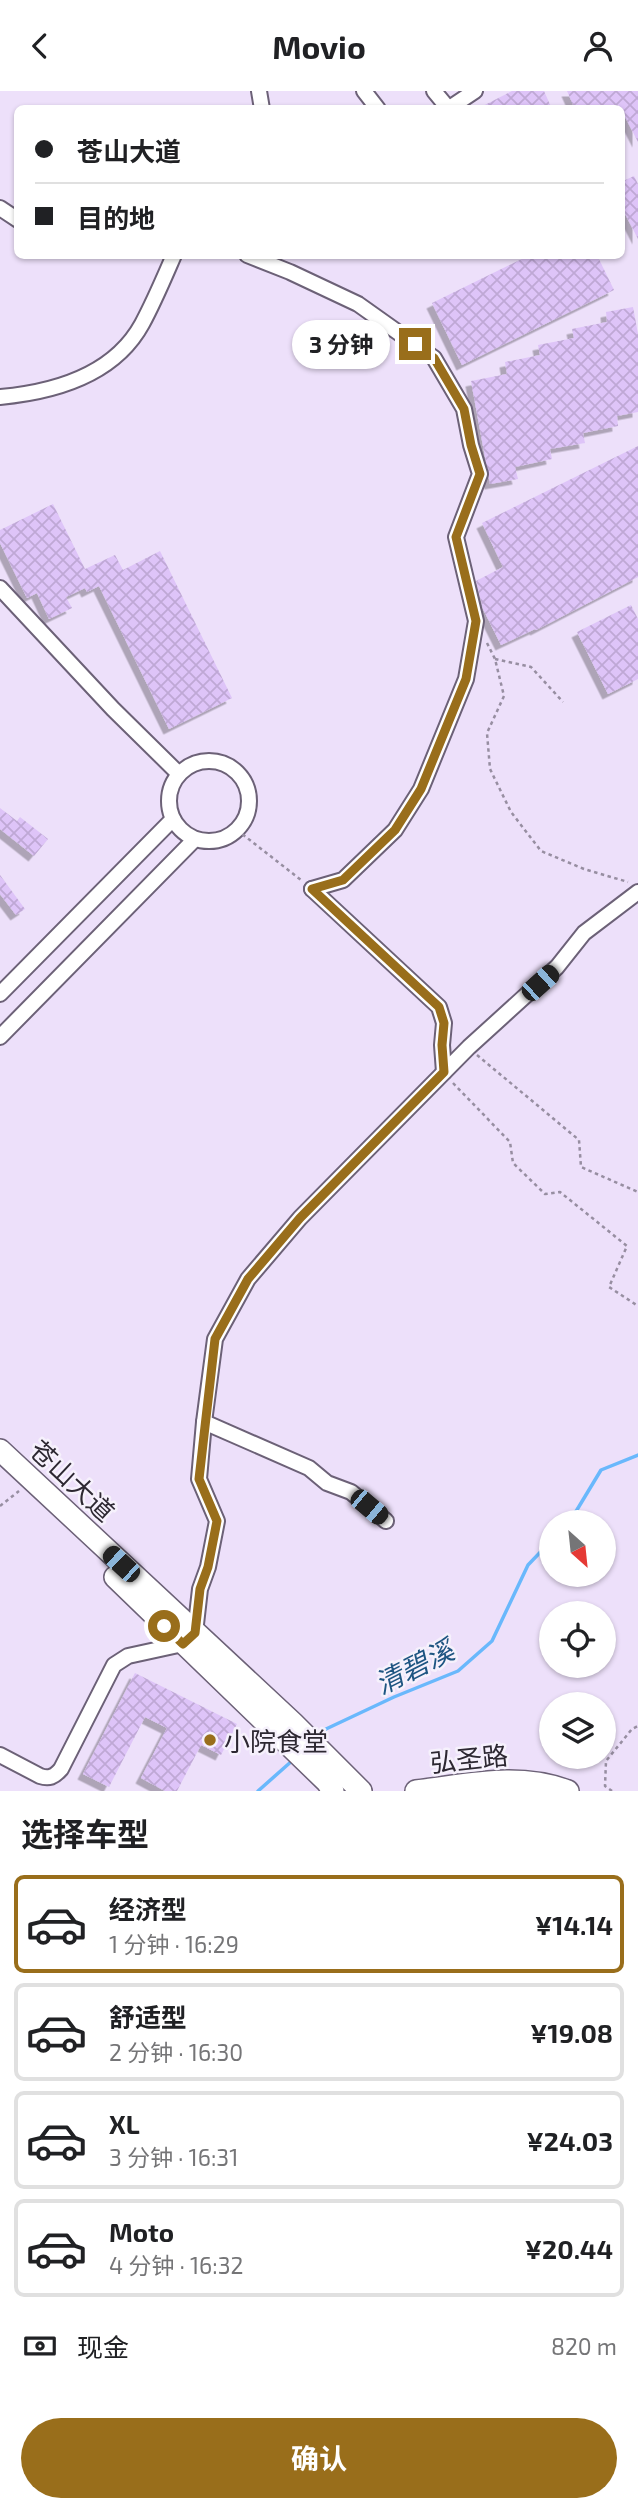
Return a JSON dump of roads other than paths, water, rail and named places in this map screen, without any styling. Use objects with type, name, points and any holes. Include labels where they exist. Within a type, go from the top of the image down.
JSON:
[{"type":"main road","name":"苍山大道","points":[[0,1450],[189,1638],[286,1730],[334,1783]]},
{"type":"main road","name":"苍山大道","points":[[0,1469],[189,1638]]},
{"type":"main road","name":"弘圣路","points":[[415,1791],[477,1782],[520,1780],[568,1791]]},
{"type":"main road","points":[[334,1783],[361,1791]]},
{"type":"main road","points":[[334,1783],[364,1786],[375,1791]]},
{"type":"street","points":[[364,91],[375,105]]},
{"type":"street","points":[[434,91],[446,105]]},
{"type":"street","points":[[453,105],[475,91]]},
{"type":"street","points":[[0,397],[44,391],[67,384],[101,368],[119,354],[142,324],[172,259]]},
{"type":"street","points":[[257,259],[358,304],[434,358],[464,409],[480,474],[456,537],[476,621],[466,679],[421,789],[395,830],[343,880],[312,889],[439,1007],[444,1023],[444,1072]]},
{"type":"street","points":[[0,588],[113,709],[179,774]]},
{"type":"street","points":[[209,761],[226,765],[239,775],[247,789],[249,804],[246,818],[237,830],[224,838],[210,841],[195,839],[182,831],[173,819],[169,803],[171,788],[179,774],[193,765],[209,761]]},
{"type":"street","points":[[0,994],[173,819]]},
{"type":"street","points":[[0,1037],[195,839]]},
{"type":"street","points":[[0,1755],[40,1776],[54,1777],[61,1769],[114,1665],[128,1656],[189,1638],[217,1521],[199,1479],[215,1339],[248,1279],[300,1218],[469,1047],[557,967],[584,933],[634,887]]},
{"type":"street","points":[[204,1422],[309,1468],[327,1483],[351,1492],[386,1521]]},
{"type":"waterway","name":"清碧溪","points":[[577,1510],[601,1470],[638,1455]]},
{"type":"waterway","name":"清碧溪","points":[[317,1738],[326,1729],[458,1671],[492,1641],[528,1565],[539,1554]]},
{"type":"waterway","name":"清碧溪","points":[[258,1791],[293,1760]]},
{"type":"place","name":"小院食堂","points":[[210,1740]]}]
